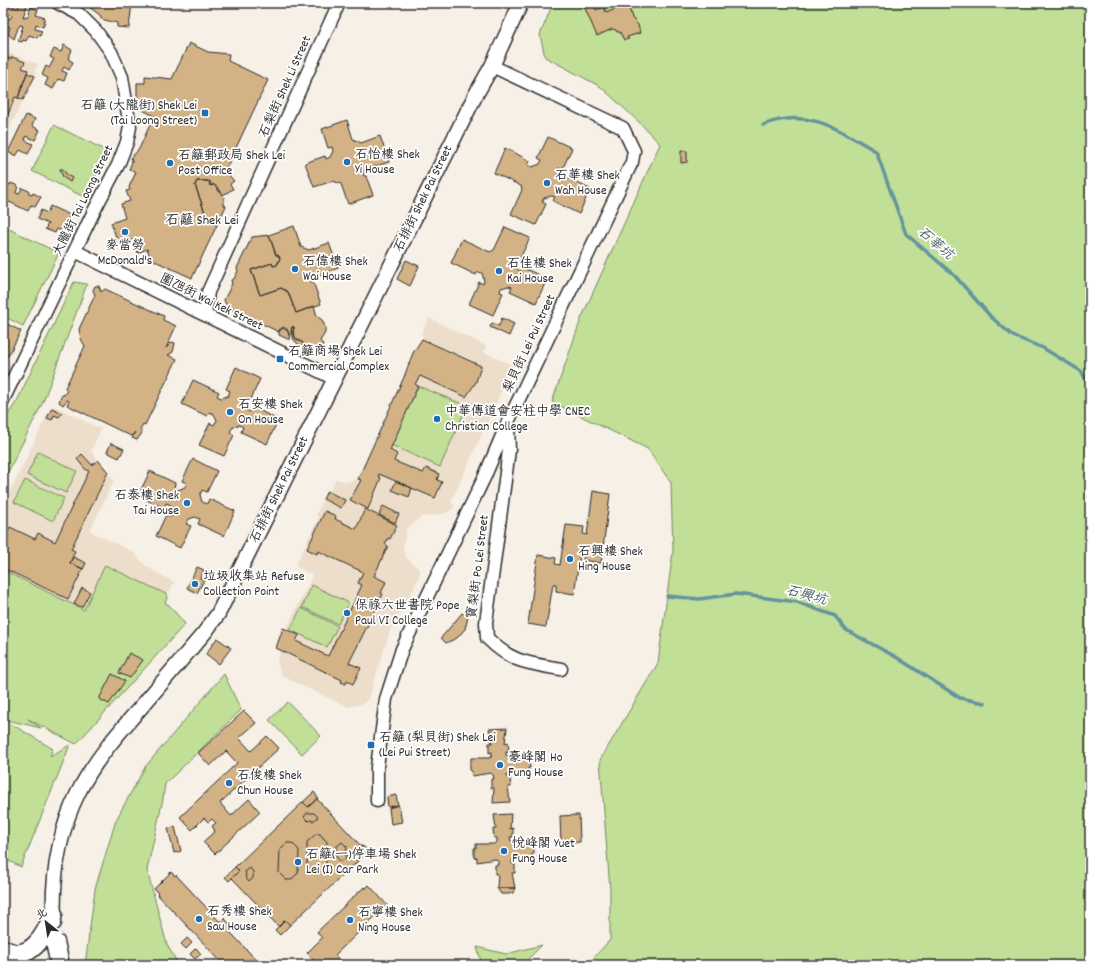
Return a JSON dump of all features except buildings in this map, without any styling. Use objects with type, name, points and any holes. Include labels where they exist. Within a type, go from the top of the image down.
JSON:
[{"type":"main road","points":[[3,949],[14,954],[30,950],[42,940],[48,930],[53,914]]},
{"type":"main road","points":[[55,942],[60,965]]},
{"type":"street","name":"大隴街 Tai Loong Street","points":[[3,400],[118,165],[129,135],[130,118],[122,77],[112,52],[96,31],[79,14],[58,3]]},
{"type":"street","name":"石梨街 Shek Li Street","points":[[205,315],[208,292],[339,3]]},
{"type":"street","name":"石排街 Shek Pai Street","points":[[50,965],[55,942],[53,914],[54,883],[57,862],[66,824],[78,794],[94,765],[112,740],[205,632],[218,614],[475,96],[492,66],[521,3]]},
{"type":"street","name":"梨貝街 Lei Pui Street","points":[[377,801],[377,767],[386,699],[402,649],[632,162],[634,151],[623,128],[492,66]]},
{"type":"street","name":"圍乪街 Wai Kek Street","points":[[75,251],[335,380]]},
{"type":"street","name":"寶梨街 Po Lei Street","points":[[507,424],[509,450],[486,623],[487,638],[498,649],[516,660],[561,668]]},
{"type":"street","points":[[484,478],[503,488]]},
{"type":"shaded area","points":[[3,51],[38,64],[34,72],[36,73],[3,142]]},
{"type":"shaded area","points":[[429,318],[486,346],[484,352],[513,366],[451,502],[455,507],[444,514],[421,517],[406,529],[403,548],[406,557],[420,570],[420,574],[410,597],[391,628],[369,697],[363,704],[348,707],[282,676],[277,661],[281,651],[276,648],[283,628],[286,629],[313,575],[295,566],[319,517],[316,515],[327,491],[329,492],[336,479],[347,482],[358,478],[404,377],[413,353],[422,339],[423,336],[421,335]]},
{"type":"shaded area","points":[[52,405],[101,429],[91,451],[114,480],[90,531],[133,552],[147,567],[174,582],[168,595],[105,566],[84,610],[3,570],[3,506]]},
{"type":"green space","points":[[553,3],[1090,3],[1090,965],[587,965],[610,940],[610,890],[600,760],[658,663],[673,551],[671,483],[648,449],[552,402],[581,319],[660,144],[640,123],[601,87],[545,57],[540,35]]},
{"type":"green space","points":[[54,125],[107,151],[86,198],[32,171]]},
{"type":"green space","points":[[3,226],[59,253],[23,326],[3,316]]},
{"type":"green space","points":[[74,282],[87,284],[43,402],[3,482],[3,422],[17,401]]},
{"type":"green space","points":[[418,386],[467,406],[440,467],[391,445]]},
{"type":"green space","points":[[38,452],[77,471],[66,493],[27,475]]},
{"type":"green space","points":[[25,480],[64,498],[53,521],[14,502]]},
{"type":"green space","points":[[105,565],[168,595],[165,603],[169,605],[185,624],[76,744],[28,719],[41,728],[3,719],[3,570],[84,610]]},
{"type":"green space","points":[[312,585],[349,603],[338,624],[302,607]]},
{"type":"green space","points":[[301,608],[338,626],[327,647],[290,630]]},
{"type":"green space","points":[[224,674],[241,710],[165,784],[147,870],[167,945],[179,965],[85,965],[95,889],[116,820],[145,767]]},
{"type":"green space","points":[[288,702],[321,736],[302,754],[269,720]]},
{"type":"green space","points":[[3,719],[53,749],[50,756],[70,745],[21,867],[3,858]]},
{"type":"green space","points":[[542,945],[522,965],[482,965],[477,947],[506,954]]},
{"type":"waterway","name":"石華坑","points":[[763,125],[779,120],[809,120],[822,123],[836,129],[876,151],[906,234],[955,276],[991,317],[1013,336],[1043,348],[1081,371],[1090,387]]},
{"type":"waterway","name":"石興坑","points":[[667,596],[699,599],[736,594],[797,602],[835,616],[846,630],[896,657],[960,698],[985,703]]},
{"type":"place","name":"石籬 (大隴街) Shek Lei (Tai Loong Street)","points":[[205,113]]},
{"type":"place","name":"石怡樓 Shek Yi House","points":[[347,162]]},
{"type":"place","name":"石籬郵政局 Shek Lei Post Office","points":[[170,163]]},
{"type":"place","name":"石華樓 Shek Wah House","points":[[547,183]]},
{"type":"place","name":"麥當勞 McDonald's","points":[[125,232]]},
{"type":"place","name":"石偉樓 Shek Wai House","points":[[295,269]]},
{"type":"place","name":"石佳樓 Shek Kai House","points":[[499,271]]},
{"type":"place","name":"石籬商場 Shek Lei Commercial Complex","points":[[280,359]]},
{"type":"place","name":"石安樓 Shek On House","points":[[230,412]]},
{"type":"place","name":"中華傳道會安柱中學 CNEC Christian College","points":[[437,419]]},
{"type":"place","name":"石泰樓 Shek Tai House","points":[[187,503]]},
{"type":"place","name":"石興樓 Shek Hing House","points":[[570,559]]},
{"type":"place","name":"垃圾收集站 Refuse Collection Point","points":[[195,584]]},
{"type":"place","name":"保祿六世書院 Pope Paul VI College","points":[[347,613]]},
{"type":"place","name":"石籬 (梨貝街) Shek Lei (Lei Pui Street)","points":[[371,745]]},
{"type":"place","name":"豪峰閣 Ho Fung House","points":[[500,765]]},
{"type":"place","name":"石俊樓 Shek Chun House","points":[[229,783]]},
{"type":"place","name":"悅峰閣 Yuet Fung House","points":[[504,851]]},
{"type":"place","name":"石籬(一)停車場 Shek Lei (I) Car Park","points":[[298,862]]},
{"type":"place","name":"石秀樓 Shek Sau House","points":[[199,919]]},
{"type":"place","name":"石寧樓 Shek Ning House","points":[[350,920]]},
{"type":"district","name":"石籬 Shek Lei","points":[[202,221]]}]
